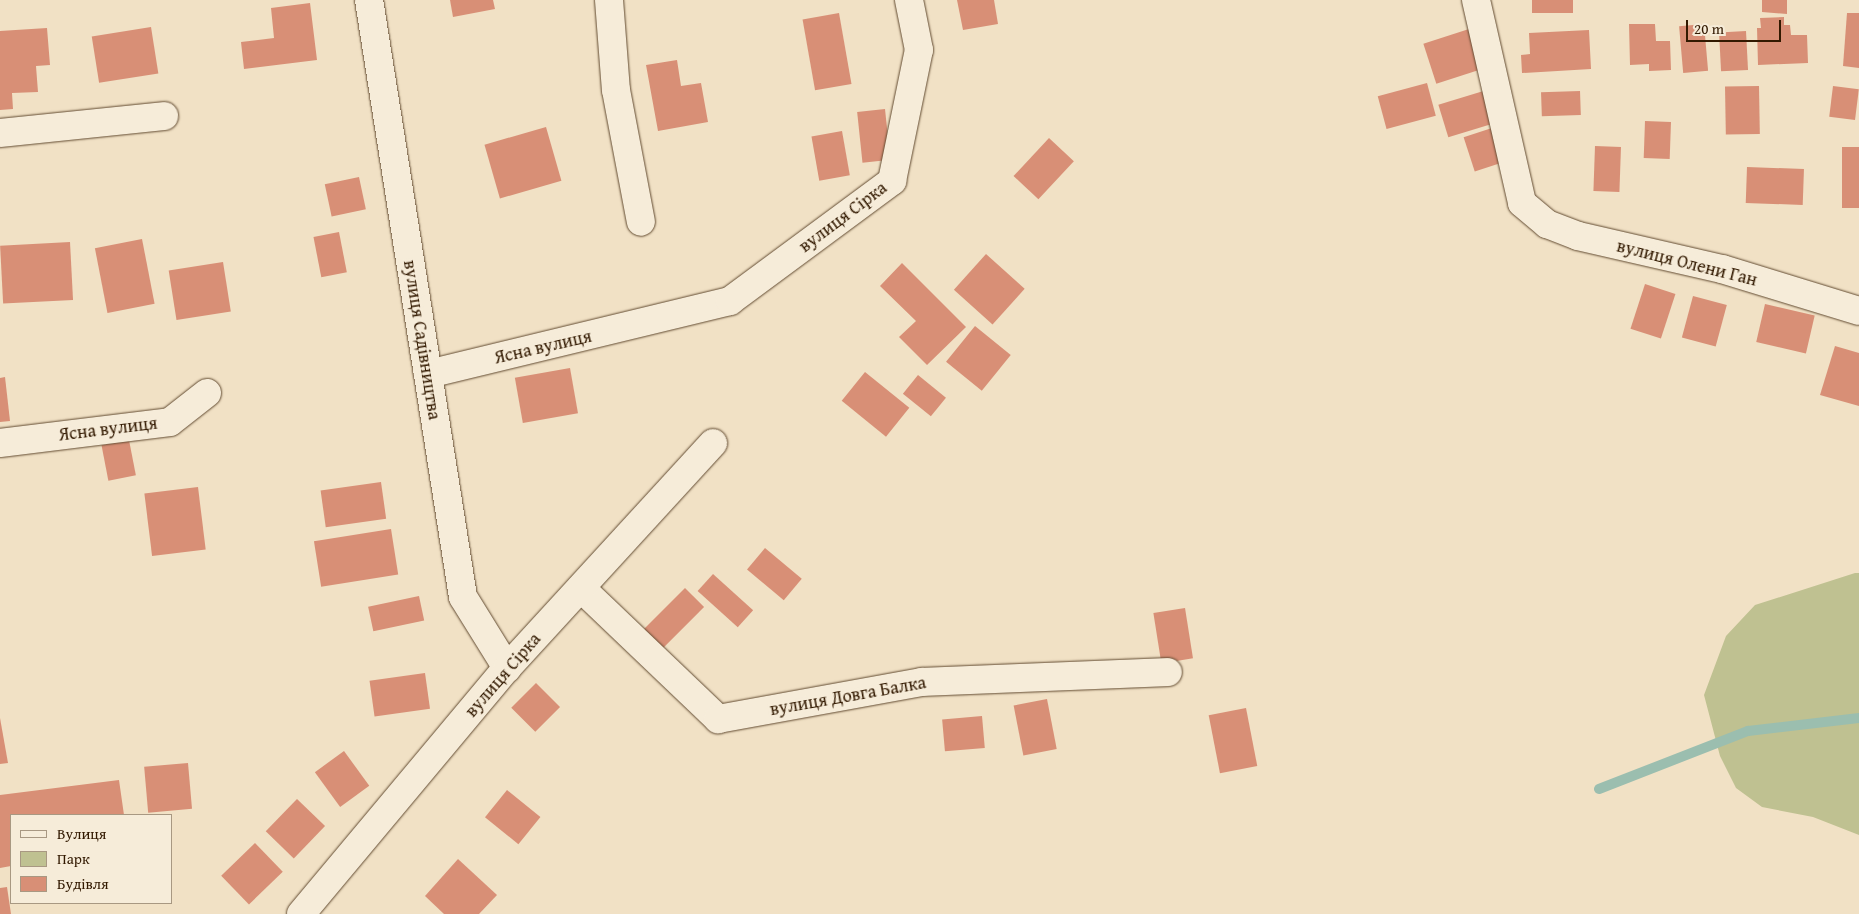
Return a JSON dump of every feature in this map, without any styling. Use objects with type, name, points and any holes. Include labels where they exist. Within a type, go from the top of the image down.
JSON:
[{"type":"street","name":"вулиця Садівництва","points":[[369,0],[463,597],[507,668]]},
{"type":"street","points":[[609,0],[616,90],[640,222]]},
{"type":"street","name":"вулиця Сірка","points":[[659,321],[730,301],[892,180],[919,50],[909,0]]},
{"type":"street","name":"вулиця Олени Ган","points":[[1476,0],[1522,202],[1547,224],[1578,236],[1722,269],[1859,311]]},
{"type":"street","points":[[0,133],[164,116]]},
{"type":"street","name":"Ясна вулиця","points":[[428,374],[659,321]]},
{"type":"street","name":"Ясна вулиця","points":[[0,443],[170,422],[207,393]]},
{"type":"street","name":"вулиця Сірка","points":[[301,914],[507,668],[713,443]]},
{"type":"street","name":"вулиця Довга Балка","points":[[581,588],[718,719],[922,682],[1168,672]]},
{"type":"green space","points":[[1859,573],[1859,835],[1813,817],[1762,807],[1736,788],[1720,756],[1704,695],[1726,636],[1755,605]]},
{"type":"building","points":[[450,0],[493,0],[495,9],[453,17]]},
{"type":"building","points":[[957,0],[994,0],[998,24],[963,30]]},
{"type":"building","points":[[1532,0],[1573,0],[1573,13],[1532,13]]},
{"type":"building","points":[[1762,0],[1787,0],[1787,14],[1762,12]]},
{"type":"building","points":[[310,3],[317,60],[244,69],[241,42],[274,38],[271,8]]},
{"type":"building","points":[[839,13],[852,84],[815,90],[803,19]]},
{"type":"building","points":[[1847,13],[1859,13],[1859,68],[1843,66]]},
{"type":"building","points":[[1784,17],[1784,25],[1790,25],[1791,35],[1807,35],[1808,63],[1758,65],[1757,28],[1761,28],[1760,18]]},
{"type":"building","points":[[1629,24],[1655,24],[1656,41],[1670,41],[1671,70],[1649,71],[1649,64],[1630,65]]},
{"type":"building","points":[[1704,24],[1708,71],[1683,73],[1679,26]]},
{"type":"building","points":[[151,27],[158,73],[99,83],[92,36]]},
{"type":"building","points":[[47,28],[50,65],[36,66],[38,92],[12,93],[13,109],[0,110],[0,31]]},
{"type":"building","points":[[1469,29],[1482,69],[1436,84],[1423,44]]},
{"type":"building","points":[[1589,30],[1591,69],[1522,73],[1521,55],[1530,54],[1529,33]]},
{"type":"building","points":[[1746,31],[1748,70],[1721,71],[1719,32]]},
{"type":"building","points":[[677,60],[681,86],[701,83],[708,122],[658,131],[646,65]]},
{"type":"building","points":[[1427,83],[1436,116],[1387,129],[1378,96]]},
{"type":"building","points":[[1759,86],[1760,134],[1726,135],[1725,87]]},
{"type":"building","points":[[1833,86],[1859,89],[1855,120],[1829,117]]},
{"type":"building","points":[[1490,89],[1500,122],[1448,137],[1438,105]]},
{"type":"building","points":[[1580,91],[1581,115],[1542,116],[1541,92]]},
{"type":"building","points":[[885,109],[890,160],[862,163],[857,112]]},
{"type":"building","points":[[1645,121],[1671,122],[1670,159],[1644,158]]},
{"type":"building","points":[[546,127],[561,181],[500,198],[484,145]]},
{"type":"building","points":[[1495,127],[1506,161],[1475,171],[1464,137]]},
{"type":"building","points":[[842,131],[850,175],[819,181],[811,136]]},
{"type":"building","points":[[1049,138],[1074,161],[1038,199],[1014,176]]},
{"type":"building","points":[[1595,146],[1621,147],[1619,192],[1593,191]]},
{"type":"building","points":[[1842,147],[1859,147],[1859,208],[1842,208]]},
{"type":"building","points":[[1747,167],[1804,169],[1803,205],[1746,203]]},
{"type":"building","points":[[359,177],[366,209],[332,217],[325,184]]},
{"type":"building","points":[[339,232],[347,272],[321,277],[313,237]]},
{"type":"building","points":[[142,239],[155,304],[107,313],[95,248]]},
{"type":"building","points":[[70,242],[73,300],[3,304],[0,246]]},
{"type":"building","points":[[986,254],[1025,289],[993,324],[954,290]]},
{"type":"building","points":[[223,262],[231,311],[176,320],[169,271]]},
{"type":"building","points":[[902,263],[966,327],[927,365],[899,337],[916,321],[880,286]]},
{"type":"building","points":[[1645,284],[1675,294],[1661,339],[1630,329]]},
{"type":"building","points":[[1693,296],[1727,305],[1716,347],[1682,338]]},
{"type":"building","points":[[1765,304],[1815,315],[1806,353],[1756,342]]},
{"type":"building","points":[[975,326],[1011,355],[982,391],[946,362]]},
{"type":"building","points":[[1835,346],[1859,353],[1859,406],[1820,395]]},
{"type":"building","points":[[570,368],[578,413],[523,423],[515,378]]},
{"type":"building","points":[[865,372],[909,408],[886,437],[842,401]]},
{"type":"building","points":[[918,375],[946,398],[931,416],[903,394]]},
{"type":"building","points":[[5,377],[10,421],[0,422],[0,378]]},
{"type":"building","points":[[129,440],[136,475],[108,481],[102,445]]},
{"type":"building","points":[[381,482],[386,519],[326,527],[321,490]]},
{"type":"building","points":[[198,487],[206,550],[152,556],[144,494]]},
{"type":"building","points":[[391,529],[398,574],[321,587],[314,541]]},
{"type":"building","points":[[765,548],[802,579],[784,600],[747,569]]},
{"type":"building","points":[[713,574],[753,610],[738,627],[698,591]]},
{"type":"building","points":[[685,588],[704,607],[662,649],[643,630]]},
{"type":"building","points":[[419,596],[424,620],[373,631],[368,607]]},
{"type":"building","points":[[1185,608],[1193,658],[1161,663],[1153,613]]},
{"type":"building","points":[[425,673],[430,709],[375,716],[370,681]]},
{"type":"building","points":[[536,683],[560,707],[535,732],[511,708]]},
{"type":"building","points":[[1047,699],[1057,749],[1023,756],[1014,705]]},
{"type":"building","points":[[1246,708],[1257,766],[1220,773],[1209,715]]},
{"type":"building","points":[[982,716],[985,748],[945,751],[942,719]]},
{"type":"building","points":[[0,718],[8,763],[0,764]]},
{"type":"building","points":[[344,751],[369,786],[340,807],[315,772]]},
{"type":"building","points":[[188,763],[192,809],[148,813],[144,767]]},
{"type":"building","points":[[119,780],[124,814],[10,814],[10,866],[0,868],[0,795]]},
{"type":"building","points":[[507,790],[540,817],[518,844],[485,817]]},
{"type":"building","points":[[297,799],[325,826],[294,858],[266,831]]},
{"type":"building","points":[[255,843],[283,872],[249,904],[221,876]]},
{"type":"building","points":[[458,859],[497,895],[479,914],[444,914],[425,896]]},
{"type":"building","points":[[7,887],[11,914],[0,914],[0,888]]},
{"type":"waterway","points":[[1599,789],[1748,731],[1859,718]]}]
